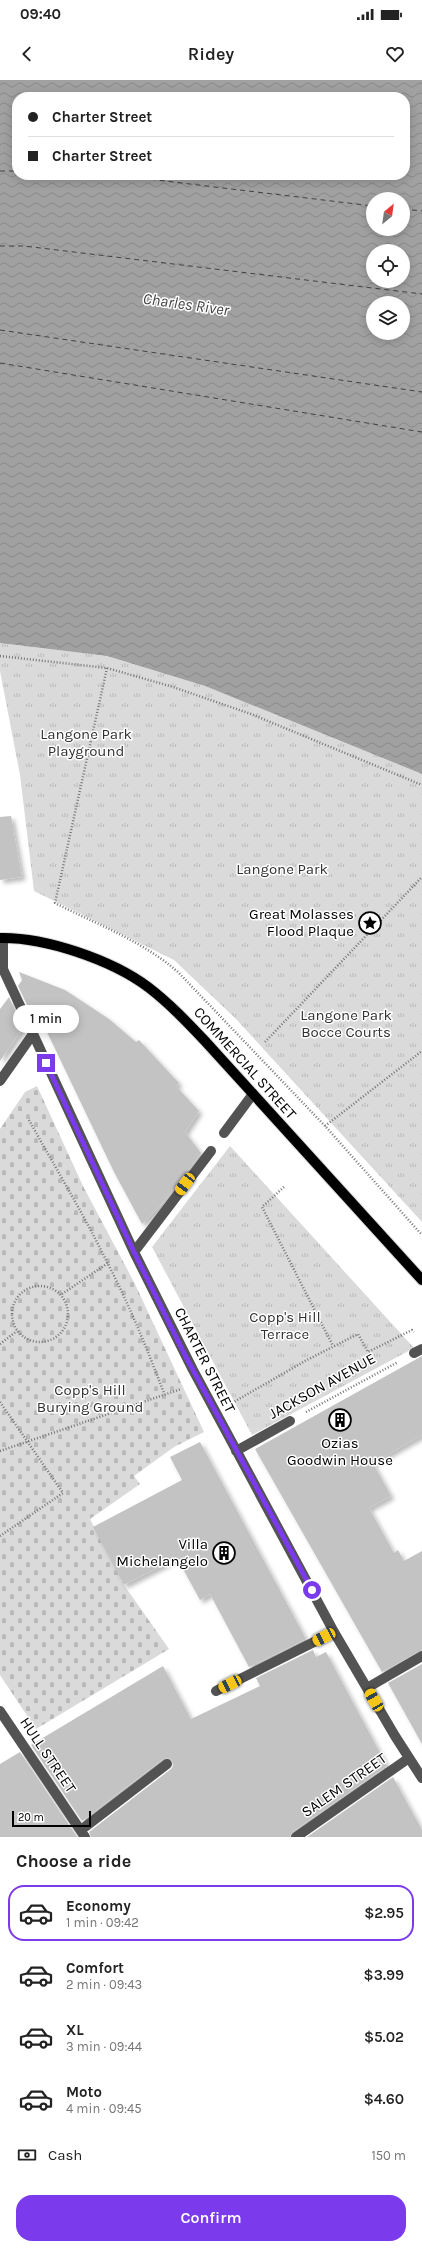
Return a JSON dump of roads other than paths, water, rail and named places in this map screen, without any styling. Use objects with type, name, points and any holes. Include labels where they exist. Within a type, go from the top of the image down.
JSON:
[{"type":"main road","name":"COMMERCIAL STREET","points":[[2,938],[46,942],[96,959],[147,986],[176,1010],[422,1280]]},
{"type":"street","name":"CHARTER STREET","points":[[2,938],[3,969],[134,1252],[236,1451],[334,1632],[422,1778]]},
{"type":"street","points":[[0,1081],[33,1034]]},
{"type":"street","points":[[224,1133],[253,1094]]},
{"type":"street","points":[[134,1252],[211,1151]]},
{"type":"street","name":"JACKSON AVENUE","points":[[236,1451],[290,1421]]},
{"type":"street","points":[[216,1691],[334,1632]]},
{"type":"street","points":[[367,1688],[422,1656]]},
{"type":"street","name":"HULL STREET","points":[[0,1711],[83,1834]]},
{"type":"street","name":"SALEM STREET","points":[[296,1837],[409,1758]]},
{"type":"street","points":[[83,1834],[167,1764]]},
{"type":"water","name":"Charles River","points":[[0,80],[422,80],[422,774],[205,686],[107,656],[0,643]]},
{"type":"place","name":"Great Molasses Flood Plaque","points":[[370,923]]},
{"type":"place","name":"Ozias Goodwin House","points":[[340,1420]]},
{"type":"place","name":"Villa Michelangelo","points":[[224,1553]]},
{"type":"park label","name":"Langone Park Playground","points":[[86,742]]},
{"type":"park label","name":"Langone Park","points":[[282,869]]},
{"type":"park label","name":"Langone Park Bocce Courts","points":[[346,1024]]},
{"type":"park label","name":"Copp's Hill Terrace","points":[[285,1326]]},
{"type":"park label","name":"Copp's Hill Burying Ground","points":[[90,1398]]}]
